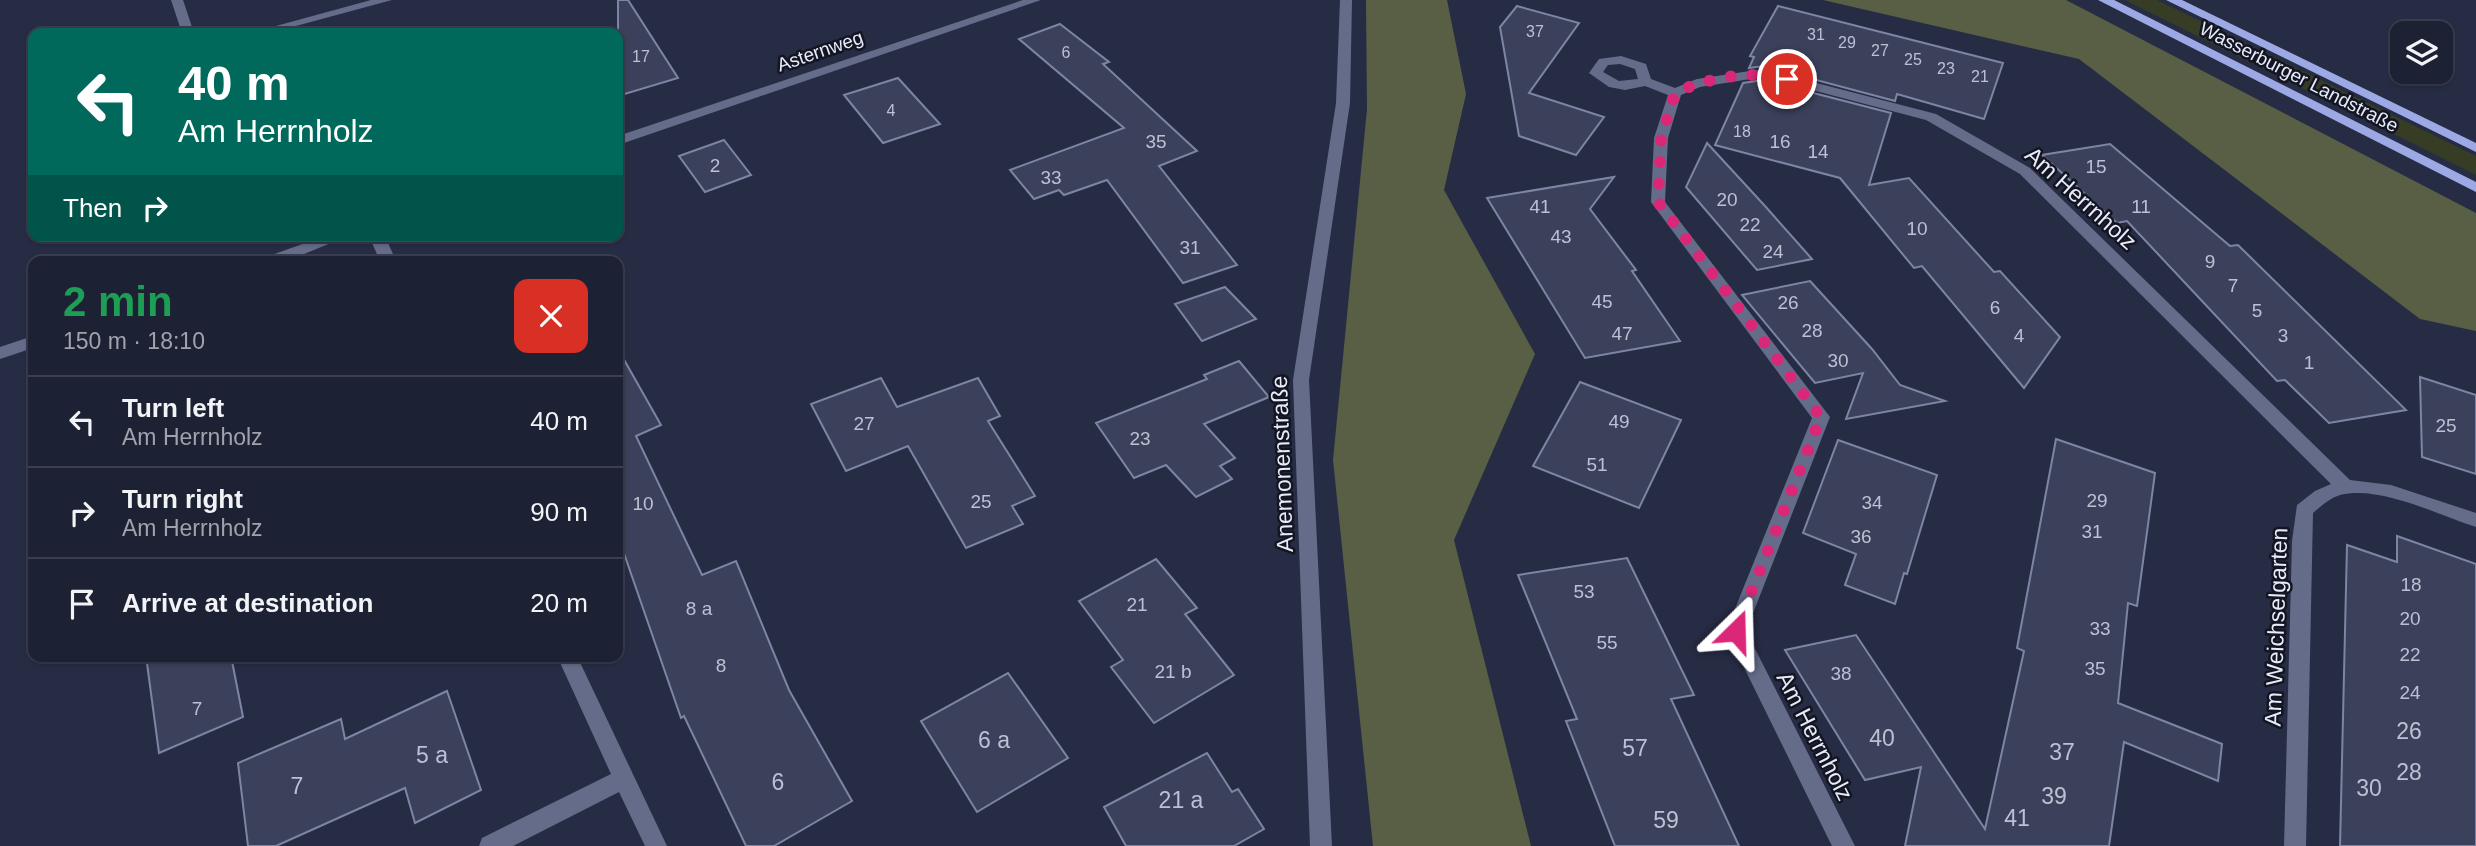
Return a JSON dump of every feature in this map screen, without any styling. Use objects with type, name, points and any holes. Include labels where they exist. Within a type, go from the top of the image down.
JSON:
[{"type":"main road","name":"Wasserburger Landstraße","points":[[2104,0],[2476,188]]},
{"type":"main road","name":"Wasserburger Landstraße","points":[[2172,0],[2476,148]]},
{"type":"street","points":[[177,0],[186,28]]},
{"type":"street","points":[[276,28],[386,0]]},
{"type":"street","name":"Asternweg","points":[[623,139],[1035,0]]},
{"type":"street","name":"Anemonenstraße","points":[[1321,846],[1301,380],[1343,103],[1346,0]]},
{"type":"street","name":"Am Herrnholz","points":[[1844,846],[1736,631],[1821,417],[1658,202],[1661,138],[1675,93],[1697,83],[1763,73],[1931,117],[2025,171],[2345,487]]},
{"type":"street","points":[[1645,81],[1675,93]]},
{"type":"street","points":[[285,256],[324,242]]},
{"type":"street","points":[[0,353],[28,344]]},
{"type":"street","points":[[2345,487],[2380,490],[2476,520]]},
{"type":"street","name":"Am Weichselgarten","points":[[2295,846],[2301,541],[2304,510],[2324,494],[2345,487]]},
{"type":"street","points":[[570,662],[656,846]]},
{"type":"street","points":[[490,846],[623,779]]},
{"type":"green space","points":[[1366,0],[1447,0],[1466,94],[1444,190],[1535,354],[1454,540],[1531,846],[1373,846],[1333,460],[1367,109]]},
{"type":"green space","points":[[1823,0],[2066,0],[2476,213],[2476,331],[2420,319],[2079,59]]},
{"type":"green space","points":[[2125,0],[2157,0],[2476,156],[2476,175]]},
{"type":"building","points":[[618,0],[628,0],[678,78],[623,94],[623,28],[618,28]]},
{"type":"building","points":[[1517,6],[1579,23],[1529,93],[1604,117],[1576,155],[1519,136],[1500,27]]},
{"type":"building","points":[[1778,6],[2003,63],[1984,119],[1897,94],[1895,101],[1764,66],[1749,68],[1754,57],[1750,56]]},
{"type":"building","points":[[1060,24],[1109,62],[1103,64],[1197,151],[1159,166],[1237,265],[1183,283],[1107,180],[1064,195],[1059,190],[1034,199],[1010,170],[1124,128],[1019,39]]},
{"type":"building","points":[[898,78],[940,124],[883,143],[844,95]]},
{"type":"building","points":[[1763,80],[1891,113],[1869,185],[1909,178],[1994,272],[2000,271],[2060,337],[2024,388],[1922,266],[1914,268],[1840,178],[1715,145],[1743,83]]},
{"type":"building","points":[[724,140],[751,175],[705,192],[679,156]]},
{"type":"building","points":[[1707,143],[1812,259],[1757,270],[1686,187]]},
{"type":"building","points":[[2110,144],[2230,246],[2238,245],[2406,410],[2329,423],[2285,380],[2277,381],[2127,221],[2117,223],[2042,155]]},
{"type":"building","points":[[1614,177],[1590,209],[1636,270],[1632,271],[1680,341],[1585,358],[1487,198]]},
{"type":"building","points":[[1810,281],[1872,349],[1900,385],[1945,401],[1846,419],[1863,373],[1815,383],[1742,295]]},
{"type":"building","points":[[1225,287],[1256,319],[1202,341],[1175,304]]},
{"type":"building","points":[[623,358],[661,425],[636,436],[702,575],[736,561],[789,690],[852,801],[774,846],[746,846],[684,716],[681,718],[623,550]]},
{"type":"building","points":[[1239,361],[1269,397],[1204,424],[1235,458],[1220,466],[1232,479],[1196,497],[1166,465],[1134,478],[1096,423],[1207,379],[1204,375]]},
{"type":"building","points":[[2420,377],[2476,395],[2476,474],[2422,457]]},
{"type":"building","points":[[881,378],[897,407],[978,378],[1000,416],[988,421],[1035,496],[1012,506],[1023,524],[966,548],[908,446],[846,471],[811,404]]},
{"type":"building","points":[[1580,382],[1681,420],[1639,508],[1533,466]]},
{"type":"building","points":[[2056,439],[2155,473],[2137,606],[2128,603],[2118,703],[2222,744],[2218,781],[2124,742],[2109,846],[1905,846],[1921,767],[1865,780],[1785,650],[1856,635],[1985,829],[2024,651],[2017,648]]},
{"type":"building","points":[[1838,440],[1937,475],[1907,574],[1904,573],[1895,604],[1845,585],[1856,554],[1803,533]]},
{"type":"building","points":[[2397,536],[2476,564],[2476,846],[2340,846],[2347,545],[2397,562]]},
{"type":"building","points":[[1627,558],[1694,695],[1671,699],[1739,846],[1615,846],[1566,721],[1577,719],[1518,575]]},
{"type":"building","points":[[1156,559],[1197,608],[1185,614],[1234,675],[1154,723],[1111,667],[1123,660],[1079,601]]},
{"type":"building","points":[[147,662],[232,662],[243,717],[159,753]]},
{"type":"building","points":[[1008,673],[1068,758],[977,812],[921,721]]},
{"type":"building","points":[[447,691],[481,790],[415,823],[405,788],[276,846],[248,846],[238,763],[341,719],[345,739]]},
{"type":"building","points":[[1207,753],[1232,792],[1238,789],[1264,829],[1234,846],[1126,846],[1104,807]]},
{"type":"route","points":[[1736,631],[1821,417],[1658,202],[1661,138],[1675,93],[1697,83],[1763,73],[1787,79]]}]
